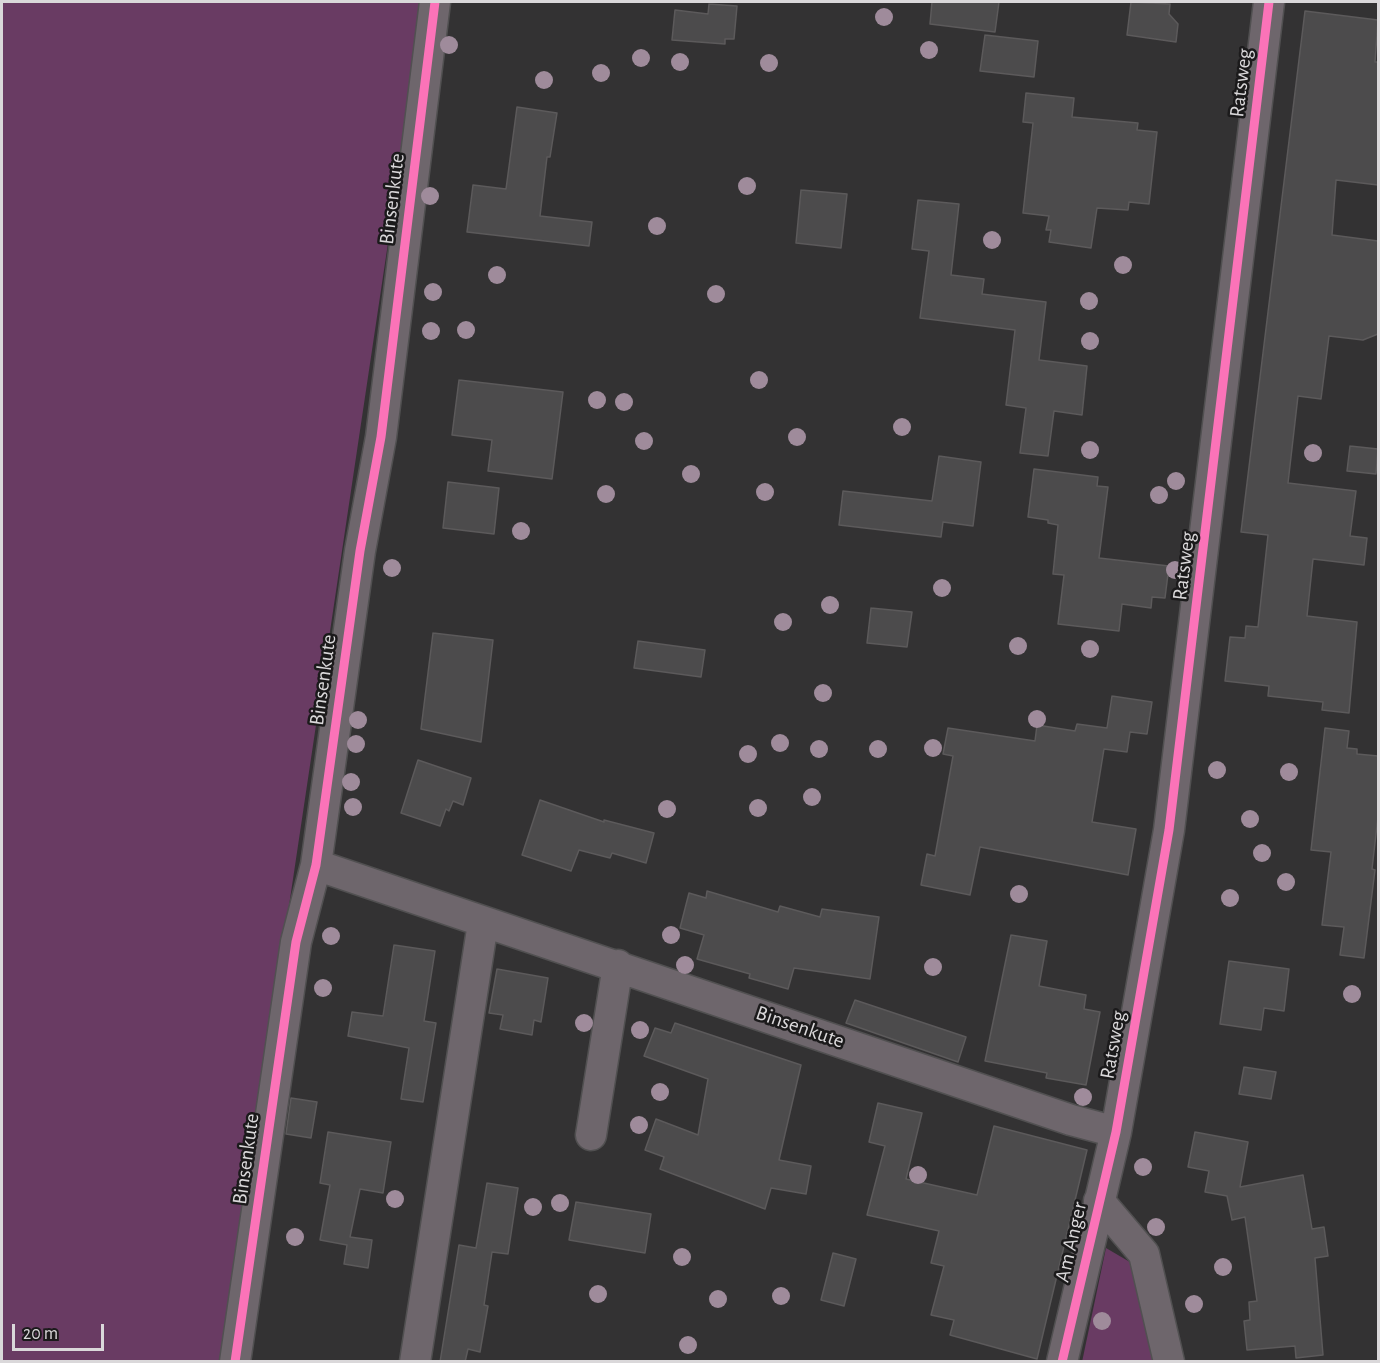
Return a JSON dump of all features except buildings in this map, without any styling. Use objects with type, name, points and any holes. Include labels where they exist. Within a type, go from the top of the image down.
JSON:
[{"type":"street","name":"Binsenkute","points":[[235,1362],[296,942],[316,865],[360,551],[381,437],[435,2]]},
{"type":"street","name":"Ratsweg","points":[[1116,1132],[1169,830],[1269,2]]},
{"type":"street","name":"Binsenkute","points":[[316,865],[483,923],[618,965],[1071,1120],[1116,1132]]},
{"type":"street","points":[[415,1362],[483,923]]},
{"type":"street","points":[[591,1135],[618,965]]},
{"type":"street","name":"Am Anger","points":[[1062,1362],[1116,1132]]},
{"type":"street","name":"Am Anger","points":[[1099,1201],[1144,1254],[1169,1362]]},
{"type":"shaded area","points":[[2,2],[424,2],[221,1361],[2,1362]]},
{"type":"shaded area","points":[[1106,1248],[1135,1265],[1159,1361],[1082,1362]]},
{"type":"cycle path","points":[[235,1362],[296,942],[316,865],[360,551],[381,437],[435,2]]},
{"type":"cycle path","points":[[1062,1362],[1116,1132],[1169,830],[1269,2]]}]
